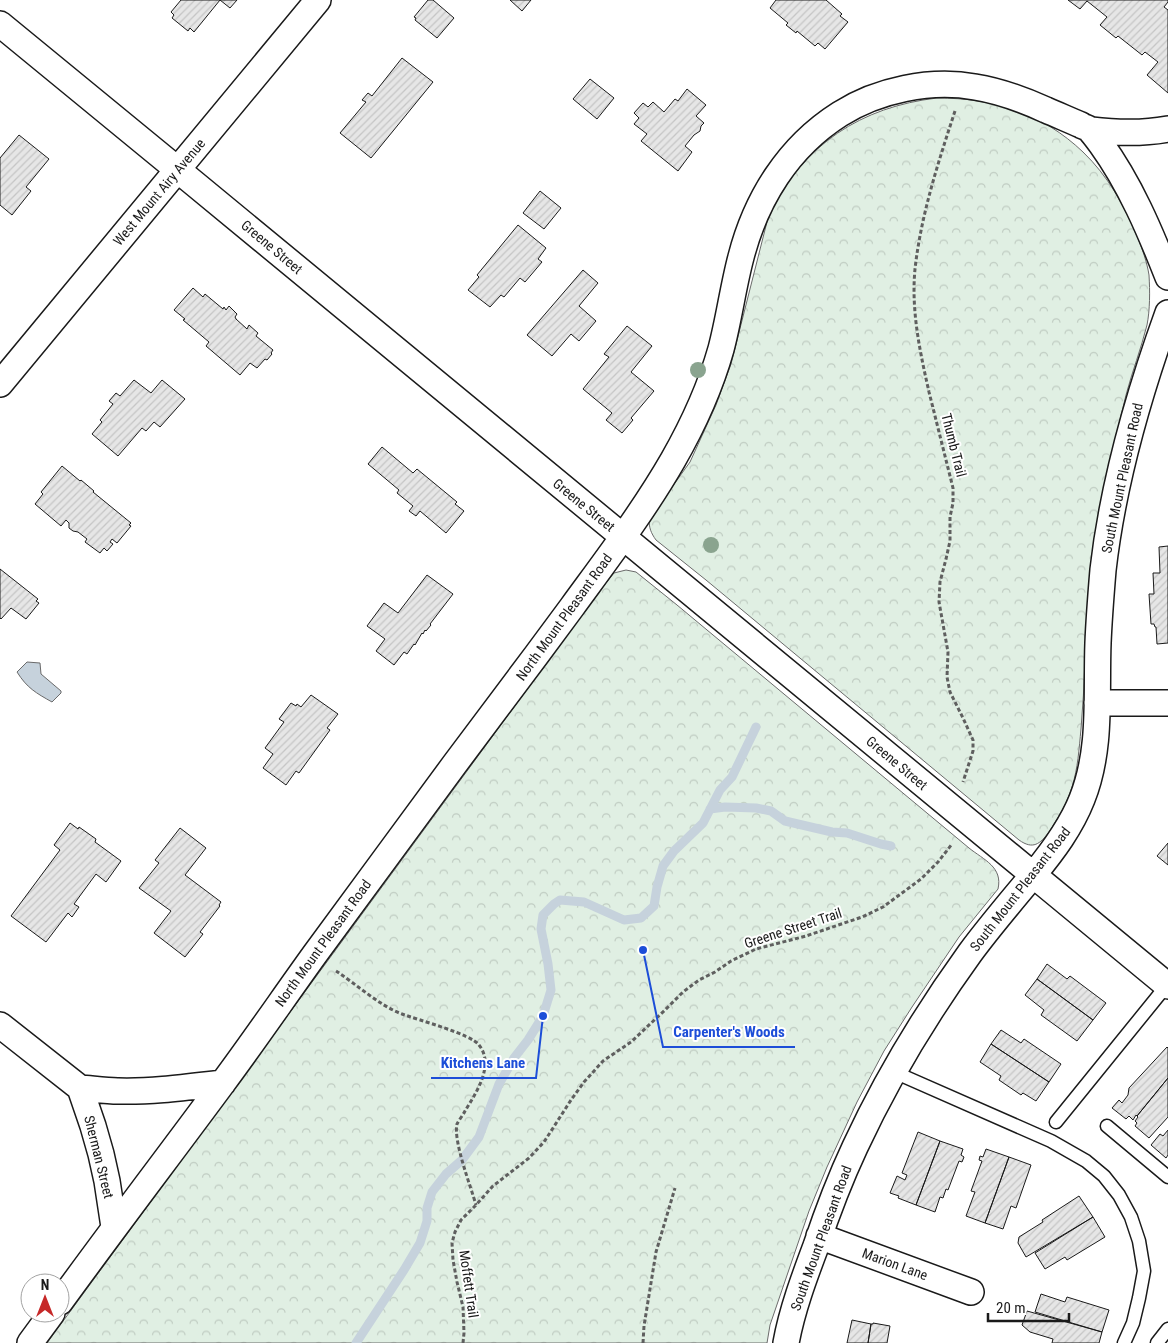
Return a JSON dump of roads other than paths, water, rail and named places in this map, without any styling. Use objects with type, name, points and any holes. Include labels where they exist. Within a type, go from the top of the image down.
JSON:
[{"type":"street","name":"West Mount Airy Avenue","points":[[0,384],[318,0]]},
{"type":"street","name":"Greene Street","points":[[0,24],[1167,986]]},
{"type":"street","name":"North Mount Pleasant Road","points":[[70,1288],[223,1083],[313,956],[623,537],[662,478],[689,432],[702,404],[720,352],[742,254],[759,208],[781,168],[810,136],[844,111],[864,102],[886,93],[932,85],[975,87],[1002,93],[1031,103],[1091,130],[1114,133],[1138,133],[1168,129]]},
{"type":"street","points":[[1091,130],[1128,188],[1168,277]]},
{"type":"street","name":"South Mount Pleasant Road","points":[[786,1343],[801,1287],[854,1148],[894,1072],[941,994],[1057,844],[1072,822],[1082,800],[1089,780],[1096,731],[1098,642],[1104,567],[1110,528],[1135,413],[1168,314]]},
{"type":"street","points":[[1097,703],[1168,703]]},
{"type":"street","points":[[0,1025],[80,1088],[147,1091],[223,1083]]},
{"type":"street","name":"Sherman Street","points":[[80,1088],[101,1154],[114,1227]]},
{"type":"street","name":"Marion Lane","points":[[819,1236],[971,1292]]},
{"type":"street","points":[[30,1343],[45,1323]]},
{"type":"lane","points":[[1056,1122],[1167,986]]},
{"type":"lane","points":[[894,1072],[1051,1141],[1086,1161],[1104,1176],[1119,1194],[1131,1217],[1139,1241],[1144,1271],[1133,1323],[1124,1343]]},
{"type":"lane","points":[[1108,1126],[1168,1177]]},
{"type":"lane","points":[[1157,1343],[1168,1330]]},
{"type":"waterway","points":[[356,1343],[420,1243],[427,1221],[427,1208],[432,1192],[446,1174],[462,1160],[479,1137],[499,1084],[514,1058],[543,1016],[551,990],[541,929],[543,915],[560,900],[584,902],[624,920],[641,918],[654,906],[663,866],[674,851],[703,823],[720,790],[732,777],[756,727]]},
{"type":"waterway","points":[[710,809],[725,807],[756,808],[771,811],[785,821],[832,832],[847,833],[891,846]]},
{"type":"place","name":"Carpenter's Woods","points":[[643,950]]},
{"type":"place","name":"Kitchens Lane","points":[[543,1016]]}]
